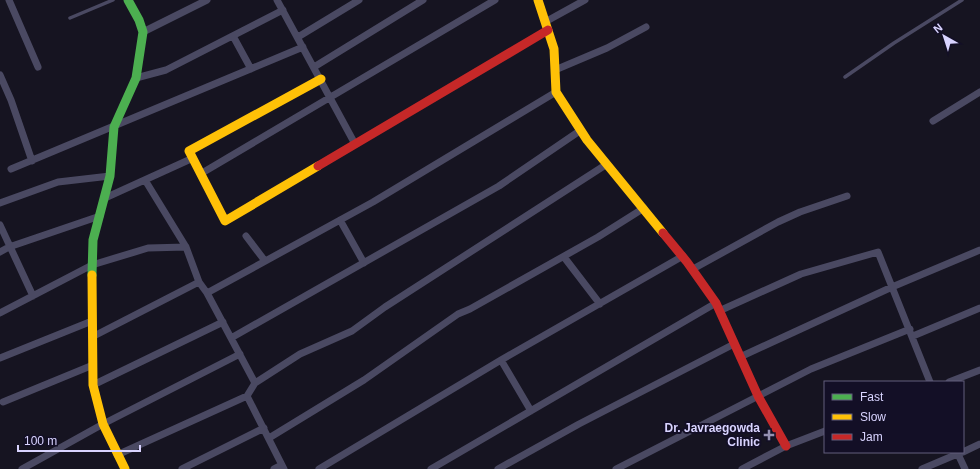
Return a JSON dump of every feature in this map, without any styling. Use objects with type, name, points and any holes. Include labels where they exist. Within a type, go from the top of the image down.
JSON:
[{"type":"street","points":[[8,0],[38,67]]},
{"type":"street","points":[[126,469],[103,424],[93,385],[92,265],[93,240],[110,176],[114,127],[136,78],[142,32],[139,20],[128,0]]},
{"type":"street","points":[[142,32],[207,0]]},
{"type":"street","points":[[277,0],[355,144]]},
{"type":"street","points":[[298,37],[359,0]]},
{"type":"street","points":[[314,67],[423,0]]},
{"type":"street","points":[[202,173],[495,0]]},
{"type":"street","points":[[538,0],[554,49],[556,92],[581,130],[683,256],[718,307],[758,396],[786,446]]},
{"type":"street","points":[[320,79],[189,150],[225,221],[355,144],[547,26],[585,0]]},
{"type":"street","points":[[136,78],[166,70],[283,10]]},
{"type":"street","points":[[555,70],[608,48],[646,27]]},
{"type":"street","points":[[233,36],[251,69]]},
{"type":"street","points":[[11,170],[303,47]]},
{"type":"street","points":[[0,75],[11,100],[32,161]]},
{"type":"street","points":[[207,293],[373,202],[556,92]]},
{"type":"street","points":[[932,121],[980,92]]},
{"type":"street","points":[[232,338],[499,186],[581,130]]},
{"type":"street","points":[[104,198],[193,158]]},
{"type":"street","points":[[117,454],[247,396],[255,383],[300,354],[352,331],[385,307],[607,164]]},
{"type":"street","points":[[0,203],[58,182],[110,176]]},
{"type":"street","points":[[145,180],[186,247],[199,282],[207,293],[232,338],[255,383]]},
{"type":"street","points":[[693,269],[778,222],[800,212],[847,196]]},
{"type":"street","points":[[269,438],[364,380],[458,314],[470,309],[564,257],[644,208]]},
{"type":"street","points":[[0,252],[9,247],[100,216]]},
{"type":"street","points":[[340,220],[364,263]]},
{"type":"street","points":[[0,225],[32,296]]},
{"type":"street","points":[[246,236],[265,261]]},
{"type":"street","points":[[0,313],[92,265],[148,248],[186,247]]},
{"type":"street","points":[[740,357],[892,287],[980,250]]},
{"type":"street","points":[[431,469],[531,411],[718,307],[801,274],[878,252],[913,336],[930,381]]},
{"type":"street","points":[[319,469],[501,360],[683,256]]},
{"type":"street","points":[[564,257],[600,304]]},
{"type":"street","points":[[92,337],[199,282]]},
{"type":"street","points":[[913,336],[980,308]]},
{"type":"street","points":[[0,358],[92,321]]},
{"type":"street","points":[[93,385],[223,322]]},
{"type":"street","points":[[616,469],[811,369],[910,329]]},
{"type":"street","points":[[498,469],[579,424],[734,344]]},
{"type":"street","points":[[22,469],[103,424],[240,354]]},
{"type":"street","points":[[501,360],[531,411]]},
{"type":"street","points":[[3,402],[93,365]]},
{"type":"street","points":[[952,381],[980,370]]},
{"type":"street","points":[[247,396],[283,467],[274,469]]},
{"type":"street","points":[[182,469],[264,428]]},
{"type":"street","points":[[748,468],[786,446],[824,431]]},
{"type":"street","points":[[964,450],[980,444]]},
{"type":"street","points":[[922,469],[931,467],[958,453]]},
{"type":"street","points":[[960,453],[965,469]]},
{"type":"lane","points":[[70,18],[113,0]]},
{"type":"lane","points":[[846,77],[894,43],[962,0]]},
{"type":"traffic: fast","points":[[92,275],[93,240],[110,176],[114,127],[136,78],[143,32],[139,20],[128,0]]},
{"type":"traffic: slow","points":[[538,0],[554,49],[556,92],[587,140],[663,233]]},
{"type":"traffic: slow","points":[[318,166],[225,221],[189,151],[321,79]]},
{"type":"traffic: slow","points":[[92,275],[93,385],[103,424],[125,469]]},
{"type":"traffic: jam","points":[[318,166],[548,30]]},
{"type":"traffic: jam","points":[[663,233],[687,262],[716,303],[758,396],[786,446]]},
{"type":"place","name":"Dr. Javraegowda Clinic","points":[[769,435]]}]
